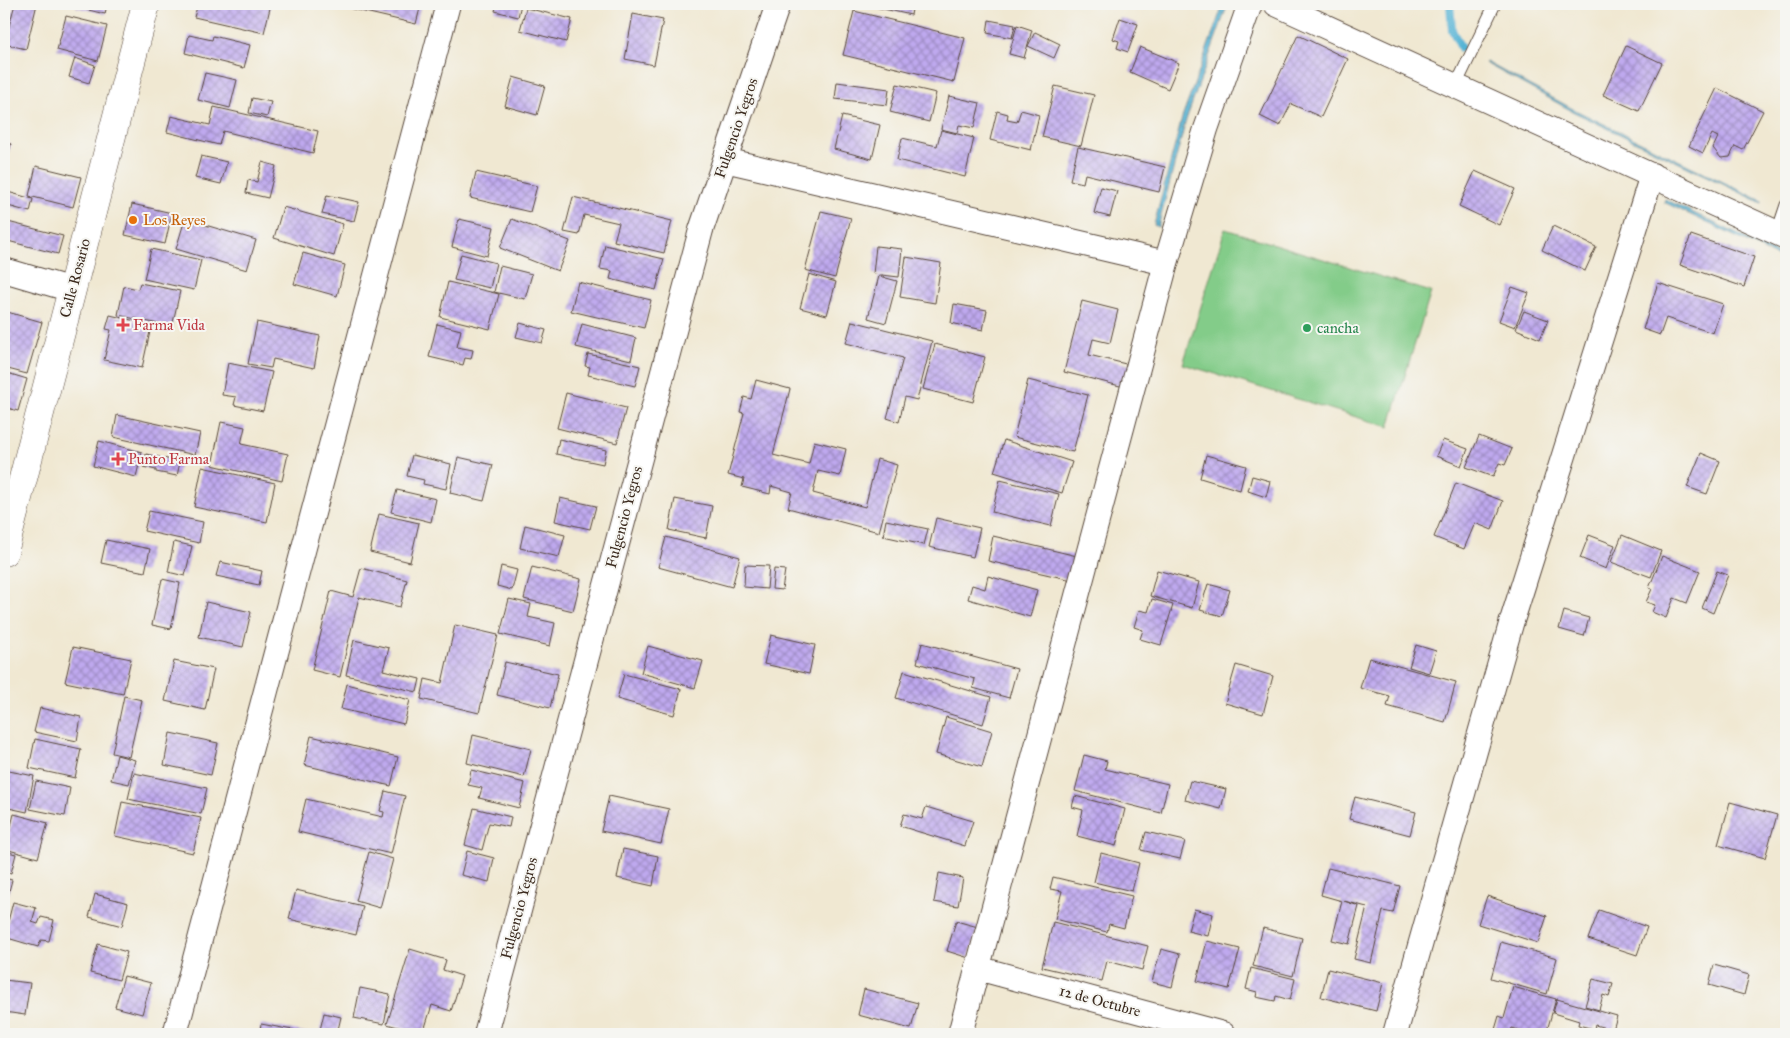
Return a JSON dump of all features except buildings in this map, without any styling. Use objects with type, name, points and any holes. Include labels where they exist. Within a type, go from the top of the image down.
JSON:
[{"type":"main road","name":"Calle Rosario","points":[[4,552],[146,4]]},
{"type":"street","points":[[175,1034],[448,4]]},
{"type":"street","name":"Fulgencio Yegros","points":[[486,1034],[701,230],[778,4]]},
{"type":"street","points":[[960,1034],[1166,263],[1206,129],[1250,4]]},
{"type":"street","points":[[1276,4],[1782,234]]},
{"type":"street","points":[[725,160],[1166,263]]},
{"type":"street","points":[[1394,1034],[1511,624],[1652,175]]},
{"type":"street","points":[[4,270],[72,290]]},
{"type":"street","name":"12 de Octubre","points":[[977,968],[1223,1034]]},
{"type":"lane","points":[[1456,85],[1496,4]]},
{"type":"lane","points":[[1782,234],[1786,205]]},
{"type":"green space","name":"cancha","points":[[1225,229],[1431,292],[1389,427],[1183,364]]},
{"type":"water","points":[[1221,4],[1228,4],[1186,120],[1158,227],[1154,225],[1182,118],[1223,5]]},
{"type":"water","points":[[1486,62],[1573,109],[1762,201],[1762,203],[1572,111]]},
{"type":"water","points":[[1665,199],[1786,258],[1786,261],[1664,202]]},
{"type":"waterway","points":[[1450,4],[1452,30],[1461,48]]},
{"type":"place","name":"Los Reyes","points":[[133,220]]},
{"type":"place","name":"Farma Vida","points":[[123,325]]},
{"type":"place","name":"cancha","points":[[1307,328]]},
{"type":"place","name":"Punto Farma","points":[[118,459]]}]
